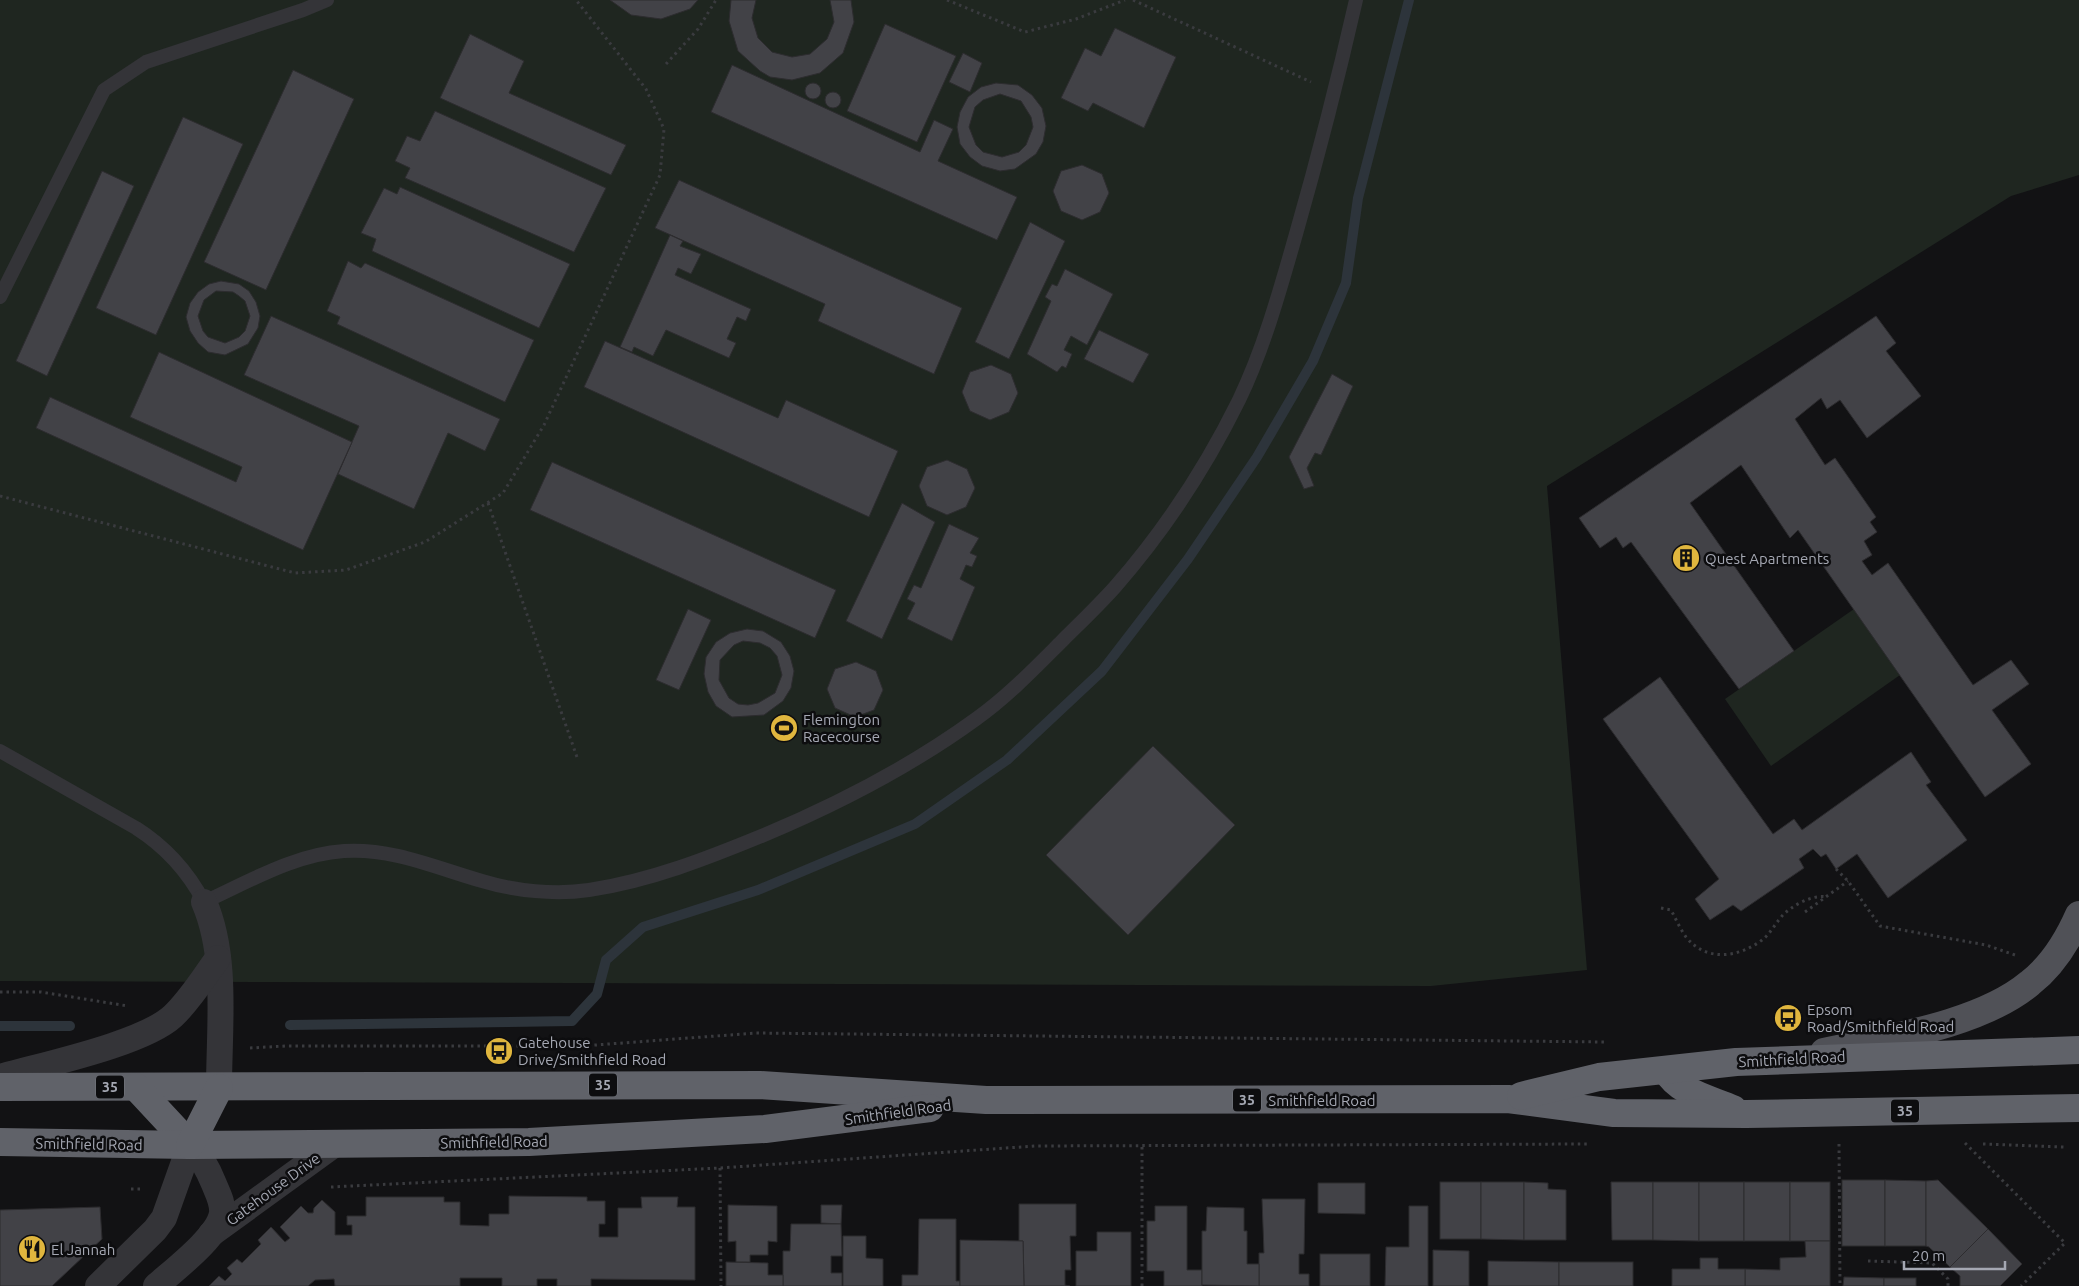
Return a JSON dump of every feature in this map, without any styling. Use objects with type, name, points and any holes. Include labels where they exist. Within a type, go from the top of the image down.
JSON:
[{"type":"highway","name":"Smithfield Road","points":[[1508,1099],[1600,1077],[1736,1062],[1798,1058],[2079,1050]]},
{"type":"highway","points":[[1666,1070],[1676,1082],[1687,1090],[1746,1114]]},
{"type":"highway","name":"Smithfield Road","points":[[0,1088],[760,1084],[986,1100],[1508,1099],[1614,1113],[1746,1114],[2079,1108]]},
{"type":"highway","points":[[136,1087],[190,1145],[219,1088]]},
{"type":"highway","name":"Smithfield Road","points":[[0,1142],[190,1145],[528,1142],[765,1129],[986,1100]]},
{"type":"main road","points":[[1798,1058],[1934,1027],[2002,1001],[2040,975],[2064,942],[2079,915]]},
{"type":"street","points":[[204,902],[212,922],[218,958],[219,1088]]},
{"type":"street","points":[[0,1077],[79,1055],[150,1030],[182,1007],[218,958]]},
{"type":"street","name":"Gatehouse Drive","points":[[156,1286],[211,1234],[335,1144]]},
{"type":"street","points":[[98,1286],[154,1230],[167,1212],[190,1145]]},
{"type":"street","name":"Gatehouse Drive","points":[[190,1145],[203,1160],[221,1199],[221,1218],[211,1234]]},
{"type":"lane","points":[[0,297],[104,90],[146,62],[303,10],[327,0]]},
{"type":"lane","points":[[0,751],[157,841],[184,869],[204,902],[310,856],[346,851],[373,852],[423,861],[483,881],[519,888],[571,892],[598,888],[662,873],[711,857],[817,813],[906,766],[979,717],[1039,664],[1114,588],[1159,531],[1195,479],[1240,398],[1275,307],[1334,93],[1356,0]]},
{"type":"path","points":[[0,496],[295,573],[346,570],[425,542],[503,493],[544,425],[660,175],[664,129],[646,89],[576,0]]},
{"type":"path","points":[[666,64],[698,29],[716,0]]},
{"type":"path","points":[[947,0],[1025,32],[1076,19],[1125,0]]},
{"type":"path","points":[[1133,0],[1334,93]]},
{"type":"path","points":[[488,503],[578,760]]},
{"type":"path","points":[[1836,869],[1848,881],[1880,926],[1986,945],[2020,956]]},
{"type":"path","points":[[1805,912],[1848,881]]},
{"type":"path","points":[[1661,908],[1671,910],[1684,935],[1697,948],[1721,956],[1742,951],[1762,940],[1782,916],[1806,901],[1816,896],[1826,897]]},
{"type":"path","points":[[0,992],[41,992],[142,1008],[150,1030]]},
{"type":"path","points":[[219,1050],[285,1046],[582,1046],[756,1033],[1570,1041],[1606,1042],[1615,1046]]},
{"type":"path","points":[[1829,1143],[1849,1143]]},
{"type":"path","points":[[1839,1143],[1840,1286]]},
{"type":"path","points":[[1957,1143],[2064,1147]]},
{"type":"path","points":[[1967,1143],[2065,1243],[2021,1286]]},
{"type":"path","points":[[321,1187],[720,1168],[1035,1146],[1590,1144]]},
{"type":"path","points":[[1142,1145],[1142,1286]]},
{"type":"path","points":[[720,1168],[721,1286]]},
{"type":"path","points":[[131,1189],[175,1189]]},
{"type":"path","points":[[1868,1261],[1932,1263],[1948,1279],[1948,1286]]},
{"type":"shaded area","name":"Flemington Racecourse","points":[[0,0],[2079,0],[2079,175],[2011,196],[1547,486],[1587,970],[1431,986],[0,981]]},
{"type":"shaded area","points":[[1854,609],[1900,675],[1771,766],[1725,699]]},
{"type":"building","points":[[610,0],[698,0],[690,9],[661,19],[631,15]]},
{"type":"building","points":[[731,0],[756,0],[752,18],[758,38],[772,52],[792,57],[810,54],[827,39],[834,22],[830,0],[851,0],[854,22],[843,53],[820,73],[792,80],[770,77],[760,71],[738,51],[729,21]]},
{"type":"building","points":[[885,24],[956,56],[917,142],[847,111]]},
{"type":"building","points":[[1115,28],[1176,57],[1144,128],[1093,103],[1088,111],[1061,98],[1085,48],[1101,56]]},
{"type":"building","points":[[470,34],[524,61],[509,93],[626,145],[611,175],[440,98]]},
{"type":"building","points":[[963,53],[982,63],[970,92],[949,82]]},
{"type":"building","points":[[732,65],[920,152],[934,120],[953,129],[938,161],[1017,197],[997,240],[711,112]]},
{"type":"building","points":[[293,70],[354,99],[266,290],[204,262]]},
{"type":"building","points":[[810,83],[816,83],[821,88],[819,97],[810,99],[805,94],[805,88]]},
{"type":"building","points":[[996,83],[1018,85],[1032,95],[1042,108],[1046,126],[1043,142],[1036,154],[1015,169],[1000,171],[982,166],[970,157],[960,144],[957,127],[960,112],[968,97],[981,87]],"holes":[[[1000,94],[1021,101],[1031,117],[1033,127],[1026,145],[1019,152],[1002,157],[983,152],[976,145],[969,127],[975,107],[983,100]]]},
{"type":"building","points":[[830,92],[836,92],[841,97],[839,106],[830,108],[825,103],[825,97]]},
{"type":"building","points":[[435,111],[606,188],[574,252],[405,178],[410,168],[395,161],[407,136],[420,141]]},
{"type":"building","points":[[183,117],[243,144],[156,335],[96,308]]},
{"type":"building","points":[[1082,165],[1102,174],[1109,193],[1100,212],[1082,220],[1061,211],[1053,191],[1061,171]]},
{"type":"building","points":[[102,171],[134,186],[47,376],[16,361]]},
{"type":"building","points":[[679,180],[962,308],[934,374],[818,321],[825,304],[655,228]]},
{"type":"building","points":[[400,187],[570,264],[539,328],[372,251],[376,239],[361,233],[384,188],[397,194]]},
{"type":"building","points":[[1030,222],[1065,241],[1009,359],[975,342]]},
{"type":"building","points":[[670,235],[683,241],[680,246],[701,254],[691,274],[678,268],[675,275],[751,309],[746,321],[737,317],[727,339],[736,343],[729,358],[666,330],[653,356],[634,347],[632,352],[620,347]]},
{"type":"building","points":[[348,261],[361,268],[365,263],[534,340],[505,402],[337,324],[340,317],[327,311]]},
{"type":"building","points":[[1065,269],[1113,294],[1087,345],[1071,336],[1064,350],[1072,354],[1066,368],[1062,366],[1057,372],[1027,354],[1051,301],[1045,297],[1052,284],[1057,286]]},
{"type":"building","points":[[221,281],[239,284],[249,291],[256,302],[260,316],[258,328],[248,344],[225,355],[208,352],[198,343],[190,331],[186,317],[190,303],[198,292],[209,284]],"holes":[[[216,291],[233,292],[245,301],[250,316],[245,331],[239,337],[225,343],[208,337],[203,331],[198,316],[204,300]]]},
{"type":"building","points":[[271,316],[500,419],[485,451],[448,433],[414,509],[338,474],[359,426],[244,375]]},
{"type":"building","name":"Quest Apartments","points":[[1876,316],[1896,343],[1886,351],[1921,396],[1867,438],[1840,400],[1827,409],[1821,398],[1795,419],[1825,465],[1835,458],[1876,517],[1870,522],[1877,532],[1864,541],[1872,555],[1862,561],[1872,575],[1888,563],[1973,685],[2011,660],[2029,684],[1992,710],[2031,764],[1985,797],[1798,530],[1790,538],[1741,465],[1690,503],[1794,651],[1739,689],[1631,542],[1623,548],[1616,537],[1600,548],[1579,518]]},
{"type":"building","points":[[1099,330],[1149,354],[1133,383],[1084,359]]},
{"type":"building","points":[[605,341],[778,418],[786,400],[898,451],[869,517],[584,387]]},
{"type":"building","points":[[159,352],[352,442],[303,550],[36,428],[50,397],[236,482],[242,467],[130,417]]},
{"type":"building","points":[[991,365],[1011,374],[1018,393],[1009,412],[990,420],[970,411],[962,392],[970,372]]},
{"type":"building","points":[[1332,374],[1353,386],[1321,455],[1315,453],[1307,468],[1314,486],[1304,489],[1289,457]]},
{"type":"building","points":[[947,460],[967,469],[975,488],[966,507],[947,515],[927,506],[919,486],[927,467]]},
{"type":"building","points":[[552,462],[836,590],[815,638],[530,510]]},
{"type":"building","points":[[902,503],[935,522],[882,639],[846,621]]},
{"type":"building","points":[[949,524],[979,538],[970,553],[977,556],[972,567],[966,565],[960,579],[975,587],[952,641],[907,619],[915,603],[907,599],[914,585],[921,588]]},
{"type":"building","points":[[688,609],[711,620],[679,690],[656,680]]},
{"type":"building","points":[[747,629],[763,631],[781,642],[790,656],[794,671],[791,688],[783,701],[764,715],[732,717],[716,706],[708,692],[704,674],[706,657],[716,642],[730,633]],"holes":[[[743,641],[760,643],[770,648],[777,656],[782,675],[775,693],[758,703],[738,704],[729,698],[719,680],[720,660],[734,645]]]},
{"type":"building","points":[[856,662],[876,671],[883,690],[874,710],[855,717],[835,708],[827,689],[835,669]]},
{"type":"building","points":[[1660,677],[1773,834],[1794,819],[1802,830],[1911,752],[1931,782],[1926,785],[1967,840],[1888,898],[1857,854],[1836,869],[1826,854],[1821,857],[1813,849],[1799,859],[1804,868],[1741,911],[1733,905],[1710,920],[1695,899],[1719,879],[1603,719]]},
{"type":"building","points":[[1153,746],[1235,825],[1128,935],[1046,855]]},
{"type":"building","points":[[1842,1180],[1885,1180],[1885,1246],[1842,1246]]},
{"type":"building","points":[[1885,1180],[1926,1181],[1926,1246],[1885,1246]]},
{"type":"building","points":[[1938,1180],[1988,1229],[1950,1267],[1926,1246],[1926,1181]]},
{"type":"building","points":[[1440,1182],[1481,1182],[1481,1239],[1440,1239]]},
{"type":"building","points":[[1481,1182],[1524,1182],[1524,1240],[1481,1239]]},
{"type":"building","points":[[1524,1182],[1548,1183],[1548,1189],[1566,1190],[1566,1240],[1524,1240]]},
{"type":"building","points":[[1611,1182],[1653,1182],[1653,1240],[1612,1240]]},
{"type":"building","points":[[1653,1182],[1699,1182],[1699,1241],[1653,1240]]},
{"type":"building","points":[[1699,1182],[1744,1182],[1744,1241],[1699,1241]]},
{"type":"building","points":[[1744,1182],[1790,1182],[1790,1241],[1744,1241]]},
{"type":"building","points":[[1790,1182],[1830,1182],[1830,1241],[1790,1241]]},
{"type":"building","points":[[1318,1183],[1365,1183],[1365,1214],[1318,1213]]},
{"type":"building","points":[[509,1196],[587,1197],[587,1201],[605,1201],[605,1224],[599,1224],[599,1237],[618,1237],[618,1208],[642,1208],[641,1197],[678,1197],[677,1207],[695,1207],[695,1280],[591,1279],[591,1286],[557,1286],[557,1279],[537,1279],[537,1286],[502,1286],[502,1278],[460,1278],[460,1286],[335,1286],[334,1279],[315,1280],[308,1286],[209,1286],[219,1276],[225,1281],[232,1274],[227,1268],[237,1259],[242,1263],[261,1244],[258,1240],[271,1227],[285,1242],[290,1238],[280,1227],[301,1206],[308,1213],[313,1213],[314,1208],[322,1200],[335,1212],[335,1235],[352,1235],[352,1225],[347,1225],[347,1216],[366,1216],[366,1197],[444,1197],[444,1202],[460,1202],[460,1225],[489,1226],[489,1214],[509,1214]]},
{"type":"building","points":[[1262,1199],[1305,1199],[1304,1254],[1299,1254],[1299,1274],[1309,1274],[1309,1286],[1259,1286],[1259,1253],[1264,1253]]},
{"type":"building","points":[[1019,1204],[1076,1204],[1076,1236],[1070,1236],[1071,1270],[1065,1270],[1065,1285],[1070,1286],[1024,1286],[1023,1241],[1019,1241]]},
{"type":"building","points":[[728,1205],[777,1206],[777,1242],[768,1241],[768,1255],[750,1255],[750,1262],[736,1262],[736,1241],[728,1242]]},
{"type":"building","points":[[821,1205],[842,1205],[841,1224],[821,1223]]},
{"type":"building","points":[[1155,1206],[1187,1206],[1187,1270],[1202,1270],[1202,1286],[1164,1286],[1164,1271],[1147,1271],[1147,1221],[1155,1221]]},
{"type":"building","points":[[1409,1206],[1428,1206],[1428,1286],[1385,1286],[1386,1247],[1409,1247]]},
{"type":"building","points":[[100,1207],[102,1239],[52,1286],[0,1286],[0,1210]]},
{"type":"building","points":[[1207,1207],[1244,1208],[1244,1231],[1247,1231],[1247,1264],[1259,1264],[1259,1286],[1202,1285],[1202,1231],[1206,1231]]},
{"type":"building","points":[[919,1219],[956,1219],[956,1281],[960,1281],[960,1286],[902,1286],[902,1275],[918,1275]]},
{"type":"building","points":[[791,1224],[841,1224],[842,1256],[831,1256],[831,1273],[842,1273],[842,1286],[783,1286],[783,1251],[790,1251]]},
{"type":"building","points":[[1988,1229],[2022,1264],[2000,1286],[1960,1286],[1960,1276],[1950,1267]]},
{"type":"building","points":[[1097,1232],[1131,1232],[1131,1286],[1076,1286],[1076,1251],[1097,1251]]},
{"type":"building","points":[[843,1236],[866,1236],[866,1258],[883,1259],[883,1286],[843,1286]]},
{"type":"building","points":[[960,1240],[1023,1241],[1024,1286],[960,1286]]},
{"type":"building","points":[[1805,1241],[1830,1241],[1830,1286],[1745,1286],[1745,1269],[1780,1270],[1780,1258],[1806,1257]]},
{"type":"building","points":[[1433,1250],[1469,1251],[1469,1286],[1433,1286]]},
{"type":"building","points":[[1320,1254],[1370,1254],[1370,1286],[1320,1286]]},
{"type":"building","points":[[1700,1258],[1718,1258],[1718,1269],[1745,1269],[1745,1286],[1672,1286],[1672,1269],[1700,1269]]},
{"type":"building","points":[[1488,1261],[1559,1262],[1559,1286],[1488,1286]]},
{"type":"building","points":[[726,1262],[768,1263],[768,1275],[783,1275],[783,1286],[726,1286]]},
{"type":"building","points":[[1559,1262],[1633,1262],[1633,1286],[1559,1286]]},
{"type":"building","points":[[1844,1277],[1884,1278],[1884,1286],[1843,1286]]},
{"type":"building","points":[[1884,1278],[1916,1278],[1916,1286],[1884,1286]]},
{"type":"waterway","points":[[290,1025],[572,1021],[597,994],[606,960],[643,927],[758,890],[915,824],[1007,760],[1102,671],[1188,559],[1257,457],[1313,361],[1346,283],[1358,198],[1409,0]]},
{"type":"waterway","points":[[0,1026],[70,1026]]},
{"type":"place","name":"Quest Apartments","points":[[1686,558]]},
{"type":"place","name":"Flemington Racecourse","points":[[784,728]]},
{"type":"place","name":"Epsom Road/Smithfield Road","points":[[1788,1018]]},
{"type":"place","name":"Gatehouse Drive/Smithfield Road","points":[[499,1051]]},
{"type":"place","name":"El Jannah","points":[[32,1249]]}]
